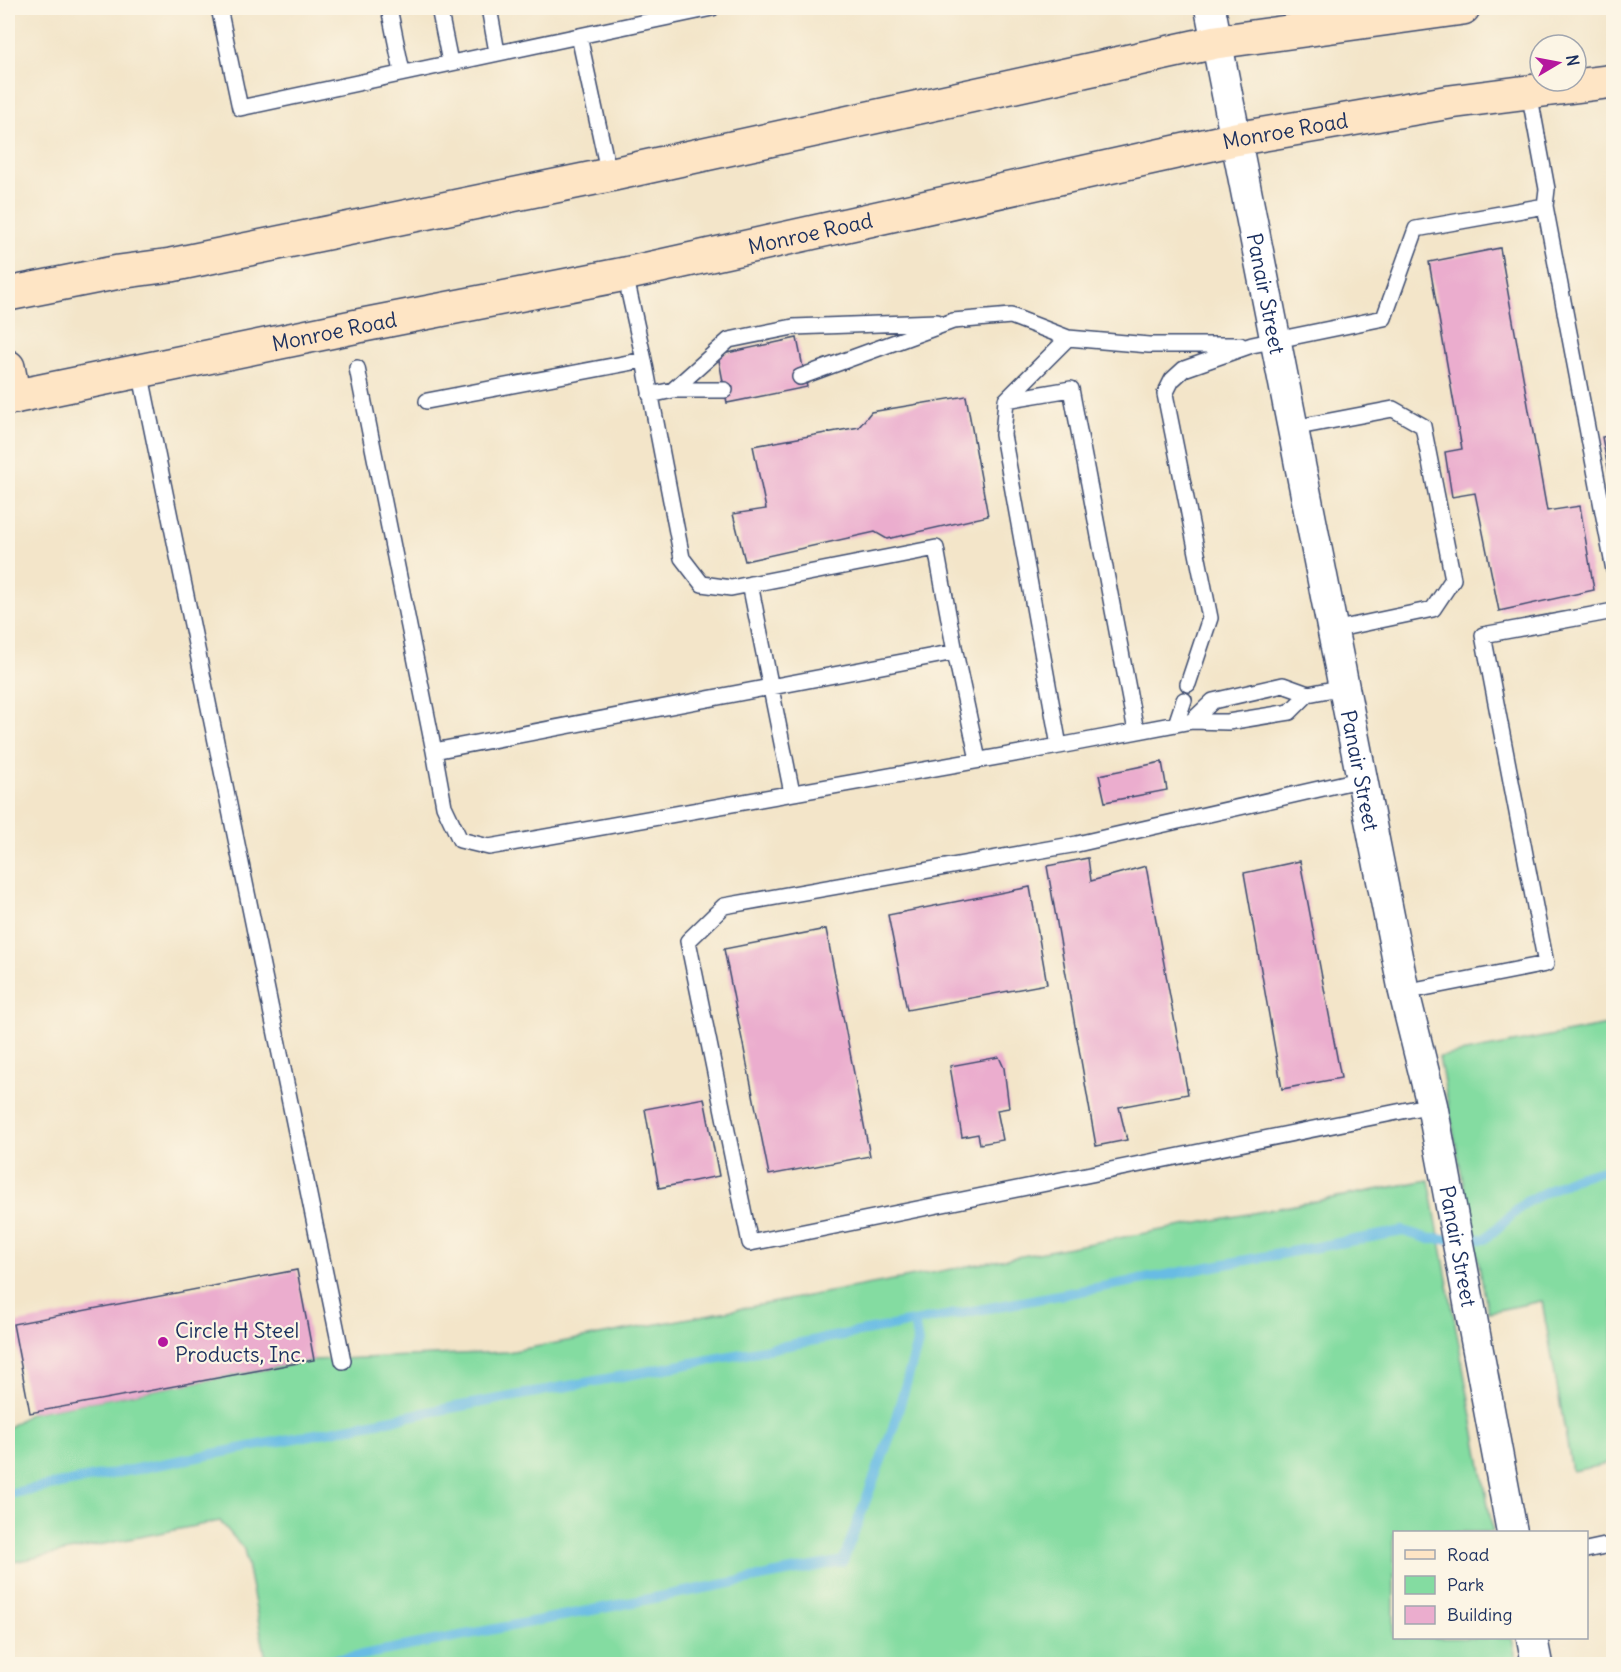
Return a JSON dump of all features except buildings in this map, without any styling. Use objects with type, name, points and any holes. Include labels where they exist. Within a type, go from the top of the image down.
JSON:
[{"type":"main road","points":[[8,294],[119,272],[171,265],[609,174],[1216,42],[1463,8]]},
{"type":"main road","name":"Monroe Road","points":[[1588,84],[1614,81]]},
{"type":"main road","name":"Monroe Road","points":[[10,387],[140,371],[625,274],[1235,139],[1450,102],[1528,92]]},
{"type":"street","name":"Panair Street","points":[[1210,8],[1235,139],[1264,343],[1293,428],[1404,992],[1434,1116],[1512,1531]]},
{"type":"street","points":[[1532,1639],[1537,1665]]},
{"type":"lane","points":[[219,8],[240,108],[712,8]]},
{"type":"lane","points":[[389,8],[402,72]]},
{"type":"lane","points":[[439,8],[450,62]]},
{"type":"lane","points":[[489,8],[497,52]]},
{"type":"lane","points":[[579,36],[609,174]]},
{"type":"lane","points":[[1529,93],[1548,189],[1545,206],[1614,570]]},
{"type":"lane","points":[[1188,684],[1210,618],[1165,394],[1172,380],[1184,369],[1264,343],[1384,318],[1416,229],[1545,206]]},
{"type":"lane","points":[[625,274],[682,558],[702,584],[731,588],[936,548],[978,760]]},
{"type":"lane","points":[[673,390],[729,340],[793,327],[953,321],[1011,316],[1068,338],[1149,345],[1264,343]]},
{"type":"lane","points":[[800,377],[953,321]]},
{"type":"lane","points":[[1059,746],[1003,435],[1006,400],[1068,338]]},
{"type":"lane","points":[[427,401],[644,360]]},
{"type":"lane","points":[[357,368],[444,806],[460,840],[489,847],[1192,721],[1228,722],[1290,712],[1308,694]]},
{"type":"lane","points":[[140,371],[343,1361]]},
{"type":"lane","points":[[1006,400],[1071,389],[1136,731]]},
{"type":"lane","points":[[650,395],[673,390],[725,390]]},
{"type":"lane","points":[[1293,428],[1393,409],[1423,426],[1453,579],[1433,609],[1333,630]]},
{"type":"lane","points":[[750,584],[792,793]]},
{"type":"lane","points":[[1404,992],[1546,964],[1483,635],[1614,611]]},
{"type":"lane","points":[[434,751],[955,652]]},
{"type":"lane","points":[[1192,721],[1213,701],[1283,685],[1308,694],[1344,687]]},
{"type":"lane","points":[[1176,724],[1184,700]]},
{"type":"lane","points":[[1362,780],[1077,844],[724,906],[688,941],[750,1244],[1434,1116]]},
{"type":"lane","points":[[1588,1550],[1614,1544]]},
{"type":"green space","points":[[1613,1024],[1613,1463],[1572,1471],[1542,1301],[1488,1312],[1439,1057]]},
{"type":"green space","points":[[1429,1180],[1493,1531],[1393,1531],[1393,1639],[1512,1639],[1517,1664],[267,1664],[244,1549],[220,1521],[8,1563],[8,1428],[30,1413],[314,1360],[508,1352]]},
{"type":"waterway","points":[[8,1494],[434,1411],[1403,1231],[1430,1239],[1485,1239],[1526,1202],[1574,1178],[1614,1167]]},
{"type":"waterway","points":[[316,1664],[843,1561],[893,1428],[918,1343],[914,1322]]},
{"type":"place","name":"Circle H Steel Products, Inc.","points":[[163,1342]]}]
